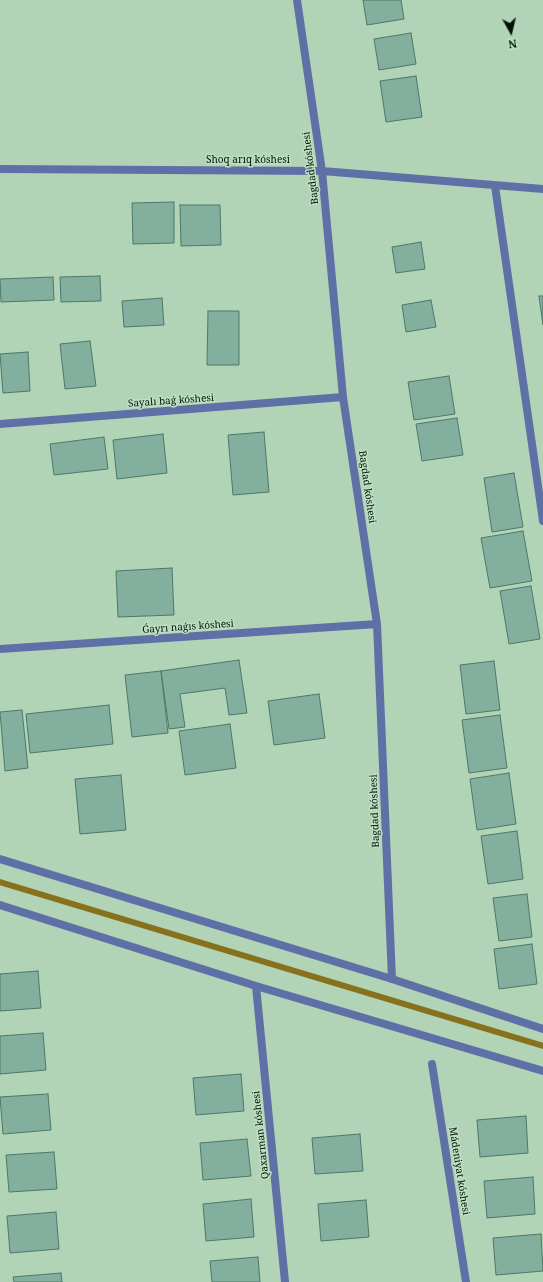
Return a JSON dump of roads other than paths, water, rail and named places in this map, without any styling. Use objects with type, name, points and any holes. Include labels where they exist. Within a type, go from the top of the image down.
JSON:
[{"type":"street","name":"Bagdad kóshesi","points":[[297,0],[322,171],[343,398],[377,624],[392,979]]},
{"type":"street","name":"Shoq arıq kóshesi","points":[[0,169],[322,171],[543,189]]},
{"type":"street","points":[[495,186],[543,521]]},
{"type":"street","name":"Sayalı baǵ kóshesi","points":[[0,424],[343,398]]},
{"type":"street","name":"Ǵayrı naǵıs kóshesi","points":[[0,649],[377,624]]},
{"type":"street","points":[[0,860],[392,979],[543,1029]]},
{"type":"street","points":[[0,905],[256,986],[543,1071]]},
{"type":"street","name":"Qaxarman kóshesi","points":[[256,986],[285,1282]]},
{"type":"street","name":"Mádeniyat kóshesi","points":[[432,1064],[466,1282]]},
{"type":"waterway","points":[[0,882],[543,1046]]}]
